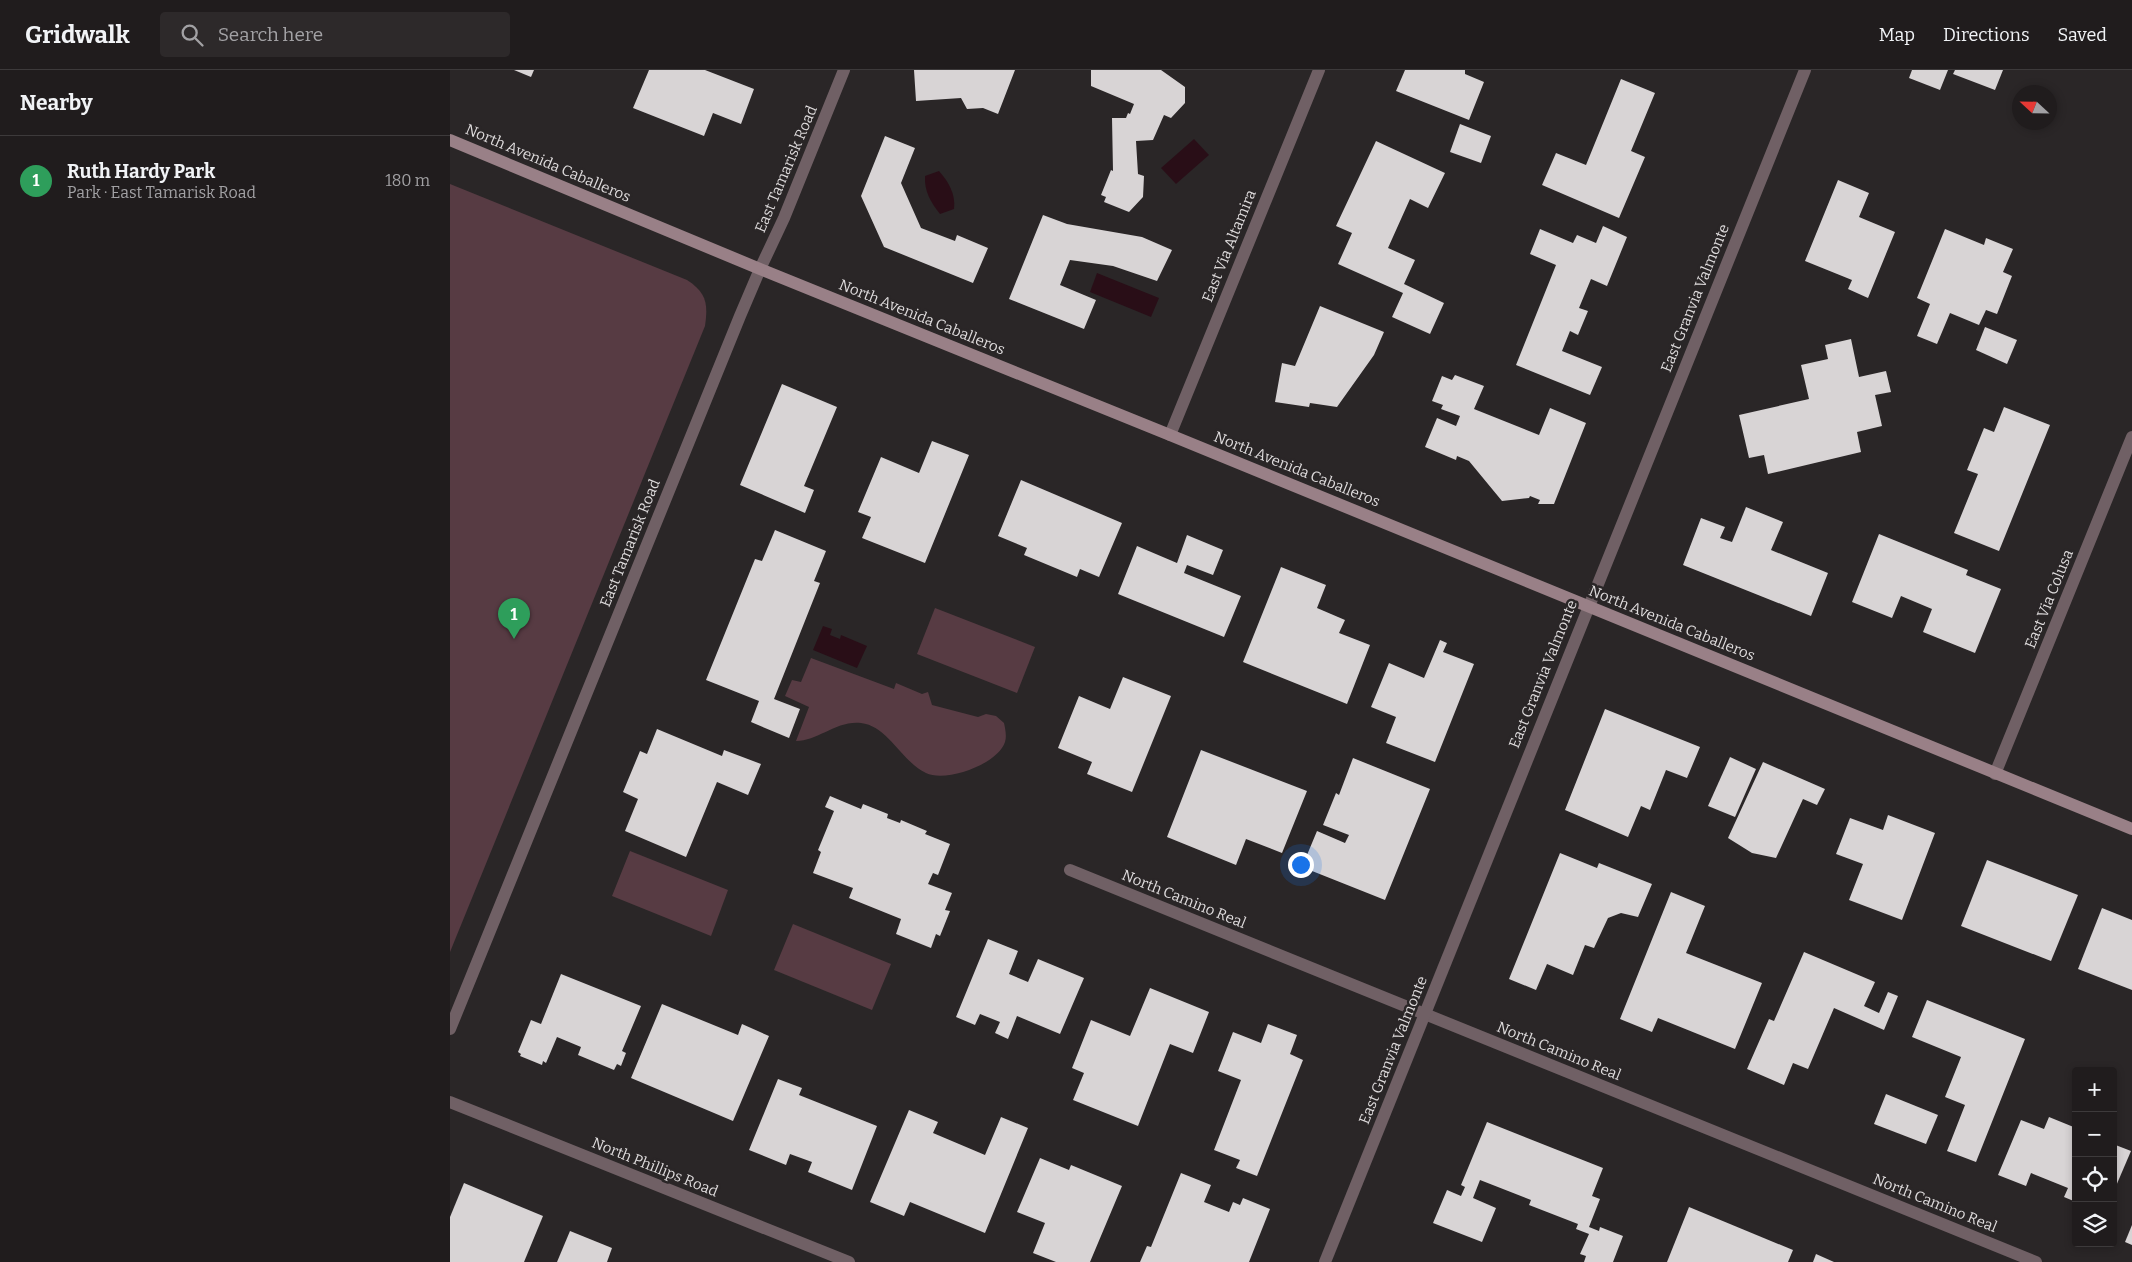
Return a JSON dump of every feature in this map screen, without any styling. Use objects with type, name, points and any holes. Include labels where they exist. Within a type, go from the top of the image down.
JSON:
[{"type":"street","name":"East Tamarisk Road","points":[[450,1029],[760,269],[784,218],[844,70]]},
{"type":"street","name":"East Via Altamira","points":[[1170,435],[1318,70]]},
{"type":"street","name":"East Granvia Valmonte","points":[[1324,1262],[1805,70]]},
{"type":"street","name":"North Avenida Caballeros","points":[[450,140],[760,269],[2132,829]]},
{"type":"street","name":"East Via Colusa","points":[[1995,774],[2132,436]]},
{"type":"street","name":"North Camino Real","points":[[1070,870],[2036,1262]]},
{"type":"street","name":"North Phillips Road","points":[[450,1102],[849,1262]]},
{"type":"shaded area","points":[[1194,139],[1209,155],[1176,184],[1161,168]]},
{"type":"shaded area","points":[[939,171],[951,188],[954,198],[954,209],[940,214],[929,196],[925,181],[925,176]]},
{"type":"shaded area","points":[[450,184],[687,280],[702,294],[705,300],[706,311],[705,326],[450,952]]},
{"type":"shaded area","points":[[1097,273],[1159,298],[1151,317],[1090,292]]},
{"type":"shaded area","points":[[935,608],[1035,647],[1017,693],[917,654]]},
{"type":"shaded area","points":[[823,626],[832,629],[830,635],[840,639],[841,635],[867,646],[857,668],[813,650]]},
{"type":"shaded area","points":[[811,658],[894,689],[896,683],[922,694],[928,692],[932,705],[978,717],[986,714],[996,716],[1004,723],[1005,742],[993,758],[970,770],[946,775],[935,775],[917,768],[879,730],[861,723],[836,727],[812,738],[796,741],[809,707],[785,696],[792,680],[801,682]]},
{"type":"shaded area","points":[[630,851],[728,890],[711,936],[612,896]]},
{"type":"shaded area","points":[[793,924],[891,964],[872,1010],[774,970]]},
{"type":"building","points":[[514,70],[534,70],[531,77]]},
{"type":"building","points":[[649,70],[705,70],[754,89],[741,124],[713,113],[704,136],[633,108]]},
{"type":"building","points":[[914,70],[1015,70],[998,114],[983,108],[967,109],[961,98],[916,101]]},
{"type":"building","points":[[1091,70],[1161,70],[1185,87],[1185,103],[1171,118],[1164,115],[1153,140],[1136,141],[1138,174],[1144,176],[1143,197],[1129,212],[1104,202],[1106,197],[1101,195],[1111,170],[1113,171],[1112,118],[1126,118],[1134,104],[1091,86]]},
{"type":"building","points":[[1405,70],[1465,70],[1465,74],[1484,82],[1469,120],[1396,91]]},
{"type":"building","points":[[1912,70],[1948,70],[1940,90],[1909,78]]},
{"type":"building","points":[[1955,70],[2003,70],[1995,90],[1953,74]]},
{"type":"building","points":[[1621,79],[1655,93],[1631,151],[1645,157],[1619,218],[1542,185],[1556,153],[1586,165]]},
{"type":"building","points":[[1460,124],[1491,136],[1481,163],[1450,152]]},
{"type":"building","points":[[885,136],[915,148],[901,183],[921,228],[955,241],[957,235],[988,248],[973,283],[884,247],[861,196]]},
{"type":"building","points":[[1376,141],[1445,173],[1428,208],[1410,199],[1388,248],[1415,260],[1404,284],[1444,303],[1430,334],[1392,317],[1403,293],[1338,264],[1352,233],[1336,226]]},
{"type":"building","points":[[1838,180],[1869,193],[1859,217],[1895,232],[1868,298],[1848,289],[1852,280],[1805,261]]},
{"type":"building","points":[[1043,215],[1067,224],[1142,237],[1172,250],[1157,281],[1113,266],[1070,260],[1060,285],[1096,300],[1084,329],[1009,299]]},
{"type":"building","points":[[1603,226],[1627,237],[1607,286],[1591,279],[1579,308],[1588,311],[1578,335],[1570,331],[1562,351],[1602,367],[1590,395],[1516,365],[1556,265],[1530,254],[1540,229],[1573,243],[1577,235],[1596,243]]},
{"type":"building","points":[[1945,229],[1984,245],[1986,238],[2013,249],[2003,272],[2012,276],[1997,314],[1986,310],[1979,325],[1950,313],[1937,344],[1917,336],[1930,304],[1917,298]]},
{"type":"building","points":[[1320,306],[1384,332],[1374,355],[1337,407],[1310,403],[1309,407],[1275,402],[1282,363],[1295,366]]},
{"type":"building","points":[[1985,327],[2017,340],[2007,364],[1976,350]]},
{"type":"building","points":[[1851,339],[1859,377],[1886,371],[1891,392],[1875,395],[1882,426],[1857,432],[1861,452],[1768,474],[1764,455],[1749,458],[1739,415],[1809,399],[1801,365],[1828,359],[1825,345]]},
{"type":"building","points":[[1455,375],[1484,386],[1474,409],[1539,435],[1550,408],[1586,423],[1554,504],[1538,504],[1540,500],[1530,496],[1529,498],[1502,501],[1469,461],[1457,456],[1456,460],[1425,447],[1437,418],[1456,426],[1460,416],[1441,409],[1443,405],[1432,401],[1442,376],[1452,380]]},
{"type":"building","points":[[782,384],[837,407],[804,486],[814,490],[805,513],[740,485]]},
{"type":"building","points":[[2004,407],[2050,425],[1999,551],[1954,533],[1978,474],[1967,470],[1984,428],[1994,432]]},
{"type":"building","points":[[932,441],[969,455],[925,563],[862,538],[871,517],[858,512],[881,457],[919,473]]},
{"type":"building","points":[[1021,480],[1122,523],[1099,577],[1080,569],[1077,577],[1024,555],[1027,548],[998,536]]},
{"type":"building","points":[[1746,507],[1783,522],[1771,550],[1828,573],[1811,616],[1683,565],[1701,518],[1725,527],[1720,538],[1732,542]]},
{"type":"building","points":[[775,530],[826,551],[814,581],[820,583],[774,699],[800,709],[789,738],[751,722],[759,701],[706,680],[755,559],[762,561]]},
{"type":"building","points":[[1879,534],[1968,570],[1966,575],[2001,589],[1975,653],[1923,632],[1932,609],[1901,596],[1892,618],[1852,602]]},
{"type":"building","points":[[1187,535],[1223,550],[1213,575],[1187,565],[1184,573],[1241,596],[1224,637],[1118,594],[1137,546],[1177,563]]},
{"type":"building","points":[[1281,567],[1326,585],[1317,608],[1345,620],[1339,633],[1370,645],[1347,704],[1243,662]]},
{"type":"building","points":[[1440,640],[1447,643],[1443,652],[1474,664],[1435,762],[1386,743],[1396,717],[1371,707],[1389,663],[1424,678]]},
{"type":"building","points":[[1123,677],[1171,696],[1132,792],[1087,774],[1092,762],[1058,748],[1079,696],[1110,709]]},
{"type":"building","points":[[1605,709],[1700,747],[1687,778],[1666,770],[1650,810],[1641,806],[1628,837],[1565,810]]},
{"type":"building","points":[[657,729],[722,756],[724,750],[761,764],[748,795],[717,782],[686,857],[625,831],[638,799],[623,792],[640,751],[647,754]]},
{"type":"building","points":[[1201,750],[1307,791],[1282,853],[1246,839],[1236,865],[1167,837]]},
{"type":"building","points":[[1730,757],[1756,769],[1735,817],[1708,806]]},
{"type":"building","points":[[1353,758],[1430,789],[1385,900],[1302,867],[1317,831],[1345,843],[1349,835],[1323,825],[1336,793],[1339,795]]},
{"type":"building","points":[[1763,762],[1825,789],[1817,805],[1803,799],[1776,858],[1752,853],[1728,838]]},
{"type":"building","points":[[830,796],[861,809],[863,804],[888,814],[887,818],[900,823],[901,820],[927,831],[925,834],[950,844],[938,875],[933,873],[928,884],[952,893],[945,910],[950,911],[940,936],[936,934],[931,948],[896,934],[901,919],[849,898],[853,888],[813,873],[821,852],[818,850],[834,811],[825,807]]},
{"type":"building","points":[[1888,815],[1935,833],[1902,920],[1849,900],[1863,864],[1836,854],[1850,818],[1883,830]]},
{"type":"building","points":[[1560,853],[1597,868],[1599,863],[1652,884],[1638,917],[1621,913],[1608,918],[1594,948],[1585,945],[1573,975],[1547,964],[1536,990],[1509,979]]},
{"type":"building","points":[[1987,860],[2078,895],[2051,961],[1961,926]]},
{"type":"building","points":[[1671,892],[1705,906],[1686,953],[1762,983],[1735,1049],[1658,1018],[1652,1032],[1620,1019]]},
{"type":"building","points":[[2102,908],[2132,920],[2132,990],[2078,969]]},
{"type":"building","points":[[988,939],[1018,951],[1009,974],[1028,982],[1038,959],[1084,978],[1060,1034],[1017,1016],[1008,1039],[995,1033],[1000,1022],[980,1014],[975,1025],[956,1017]]},
{"type":"building","points":[[1804,952],[1875,982],[1864,1006],[1879,1013],[1888,992],[1898,996],[1884,1030],[1834,1008],[1808,1069],[1793,1063],[1784,1085],[1747,1069],[1769,1019],[1774,1021]]},
{"type":"building","points":[[561,974],[641,1006],[622,1051],[626,1053],[621,1066],[617,1064],[614,1070],[578,1055],[581,1047],[557,1037],[546,1063],[543,1061],[542,1065],[520,1056],[521,1054],[518,1052],[531,1020],[541,1024]]},
{"type":"building","points":[[1150,988],[1209,1012],[1193,1053],[1170,1044],[1138,1126],[1073,1100],[1084,1073],[1072,1068],[1091,1020],[1130,1036]]},
{"type":"building","points":[[1927,1000],[2025,1039],[1976,1162],[1947,1151],[1965,1105],[1945,1097],[1961,1057],[1912,1037]]},
{"type":"building","points":[[662,1004],[738,1035],[742,1024],[769,1036],[733,1121],[631,1078]]},
{"type":"building","points":[[1268,1024],[1297,1035],[1290,1054],[1303,1060],[1257,1176],[1236,1168],[1240,1160],[1214,1150],[1241,1080],[1218,1071],[1233,1032],[1261,1043]]},
{"type":"building","points":[[778,1079],[802,1088],[799,1095],[877,1126],[852,1190],[808,1172],[812,1162],[790,1154],[786,1165],[749,1150]]},
{"type":"building","points":[[1886,1094],[1938,1115],[1926,1144],[1874,1124]]},
{"type":"building","points":[[909,1110],[938,1122],[933,1133],[985,1155],[1001,1117],[1028,1128],[985,1233],[910,1202],[904,1216],[870,1202]]},
{"type":"building","points":[[2049,1117],[2072,1126],[2072,1200],[2064,1197],[2068,1188],[2031,1173],[2026,1186],[1998,1175],[2021,1120],[2044,1129]]},
{"type":"building","points":[[1487,1122],[1603,1168],[1592,1196],[1600,1199],[1589,1227],[1599,1231],[1600,1227],[1623,1236],[1613,1262],[1584,1262],[1586,1256],[1580,1254],[1589,1234],[1576,1229],[1578,1224],[1529,1205],[1531,1200],[1480,1180],[1473,1198],[1496,1208],[1482,1242],[1433,1223],[1447,1190],[1461,1196],[1465,1187],[1461,1185]]},
{"type":"building","points":[[2117,1146],[2131,1151],[2117,1184]]},
{"type":"building","points":[[1040,1158],[1069,1170],[1071,1165],[1122,1186],[1090,1262],[1056,1262],[1033,1253],[1045,1223],[1017,1212]]},
{"type":"building","points":[[1181,1173],[1211,1185],[1204,1202],[1229,1212],[1233,1202],[1240,1205],[1243,1198],[1270,1209],[1249,1262],[1140,1262],[1147,1246],[1151,1247]]},
{"type":"building","points":[[464,1183],[543,1216],[524,1262],[450,1262],[450,1217]]},
{"type":"building","points":[[1689,1207],[1793,1250],[1788,1262],[1667,1262]]},
{"type":"building","points":[[2132,1225],[2132,1245],[2125,1242]]},
{"type":"building","points":[[570,1231],[612,1248],[607,1262],[557,1262]]},
{"type":"building","points":[[1816,1254],[1834,1262],[1813,1262]]},
{"type":"place","name":"Ruth Hardy Park","points":[[514,639]]}]
